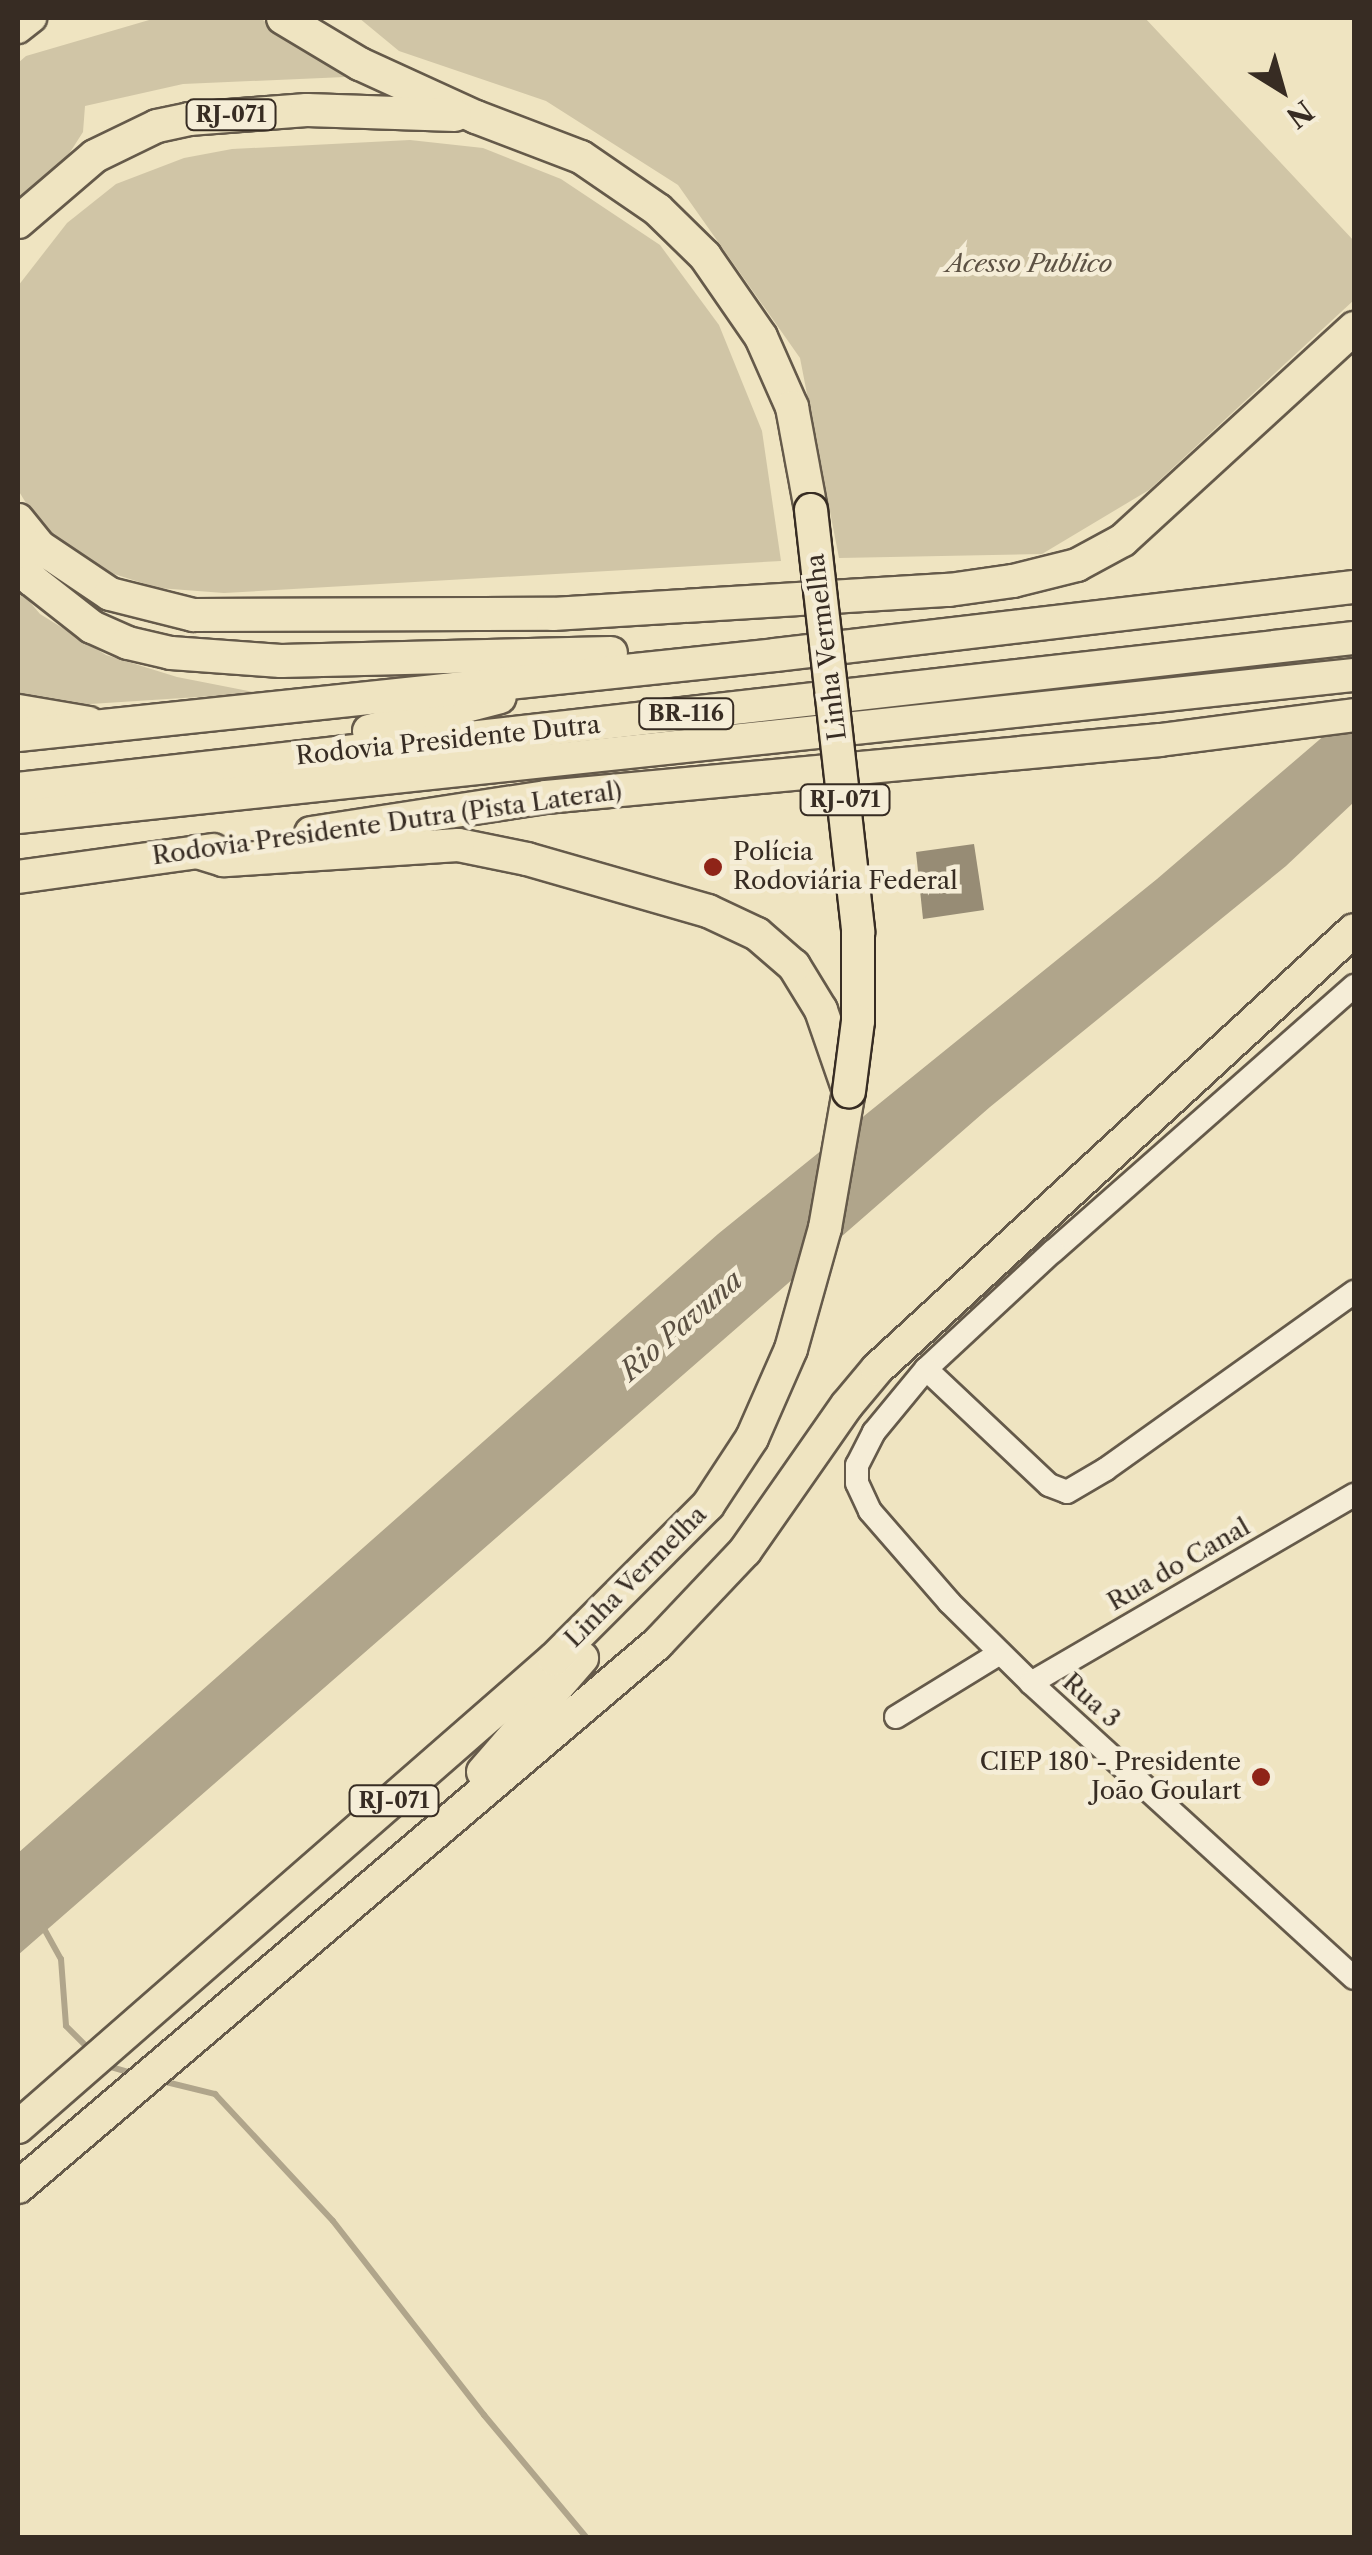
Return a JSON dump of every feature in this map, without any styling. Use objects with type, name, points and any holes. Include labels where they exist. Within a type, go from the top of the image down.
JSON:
[{"type":"highway","name":"RJ-071","points":[[282,18],[332,50],[476,117]]},
{"type":"highway","name":"RJ-071","points":[[18,222],[95,156],[128,137],[189,119],[363,109],[476,117]]},
{"type":"highway","name":"Linha Vermelha","points":[[18,2127],[440,1761],[686,1530],[735,1467],[786,1364],[824,1228],[858,1021],[858,932],[801,443],[780,378],[750,318],[705,256],[658,210],[598,167],[549,142],[476,117]]},
{"type":"highway","points":[[18,520],[40,547],[110,594],[192,615],[553,614],[949,590],[1054,572],[1123,540],[1354,328]]},
{"type":"highway","points":[[18,559],[32,580],[92,627],[128,643],[171,654],[280,661],[598,652],[775,655]]},
{"type":"highway","name":"BR-116","points":[[18,734],[775,655],[1354,587]]},
{"type":"highway","name":"Rodovia Presidente Dutra","points":[[18,789],[1354,638]]},
{"type":"highway","name":"Rodovia Presidente Dutra","points":[[18,817],[1351,676]]},
{"type":"highway","points":[[18,777],[346,736],[447,714],[497,698],[535,679]]},
{"type":"highway","name":"Rodovia Presidente Dutra (Pista Lateral)","points":[[18,876],[546,797],[1354,716]]},
{"type":"highway","name":"RJ-071","points":[[196,852],[223,860],[434,844],[526,859],[708,911],[757,934],[787,958],[808,985],[832,1036],[849,1091]]},
{"type":"highway","points":[[419,1845],[657,1644],[745,1551],[847,1404],[877,1370],[1354,930]]},
{"type":"highway","points":[[419,1845],[608,1627],[647,1570]]},
{"type":"highway","name":"RJ-071","points":[[18,2187],[419,1845]]},
{"type":"main road","points":[[18,29],[32,18]]},
{"type":"main road","points":[[18,710],[110,725]]},
{"type":"street","name":"Rua 3","points":[[1354,986],[1054,1250],[926,1370],[874,1432],[857,1465],[861,1496],[889,1534],[1000,1653],[1354,1978]]},
{"type":"street","points":[[926,1370],[1049,1485],[1067,1492],[1106,1469],[1354,1292]]},
{"type":"street","name":"Rua do Canal","points":[[1031,1684],[1354,1494]]},
{"type":"street","points":[[896,1717],[1000,1653]]},
{"type":"green space","points":[[156,18],[260,18],[345,77],[183,84],[85,106],[83,132],[67,157],[18,205],[18,63],[26,56]]},
{"type":"green space","name":"Acesso Publico","points":[[359,18],[1145,18],[1354,241],[1354,300],[1149,490],[1042,554],[839,558],[800,358],[678,185],[546,101],[399,51]]},
{"type":"green space","points":[[410,140],[483,148],[561,179],[660,245],[719,325],[762,431],[781,561],[224,593],[158,588],[114,574],[74,554],[36,519],[18,490],[18,286],[67,223],[116,184],[184,158],[232,149]]},
{"type":"green space","points":[[18,588],[40,614],[106,655],[177,677],[259,693],[75,705],[18,697]]},
{"type":"water","name":"Rio Pavuna","points":[[1354,710],[1354,802],[1286,866],[990,1107],[18,1955],[18,1853],[718,1234],[1157,879]]},
{"type":"building","points":[[974,844],[984,910],[923,919],[916,852]]},
{"type":"waterway","points":[[42,1925],[61,1959],[66,2026],[92,2052]]},
{"type":"waterway","points":[[104,2065],[135,2074]]},
{"type":"waterway","points":[[162,2081],[215,2094],[333,2221],[484,2415],[587,2538]]},
{"type":"place","name":"Polícia Rodoviária Federal","points":[[713,867]]},
{"type":"place","name":"CIEP 180 - Presidente João Goulart","points":[[1261,1777]]}]
